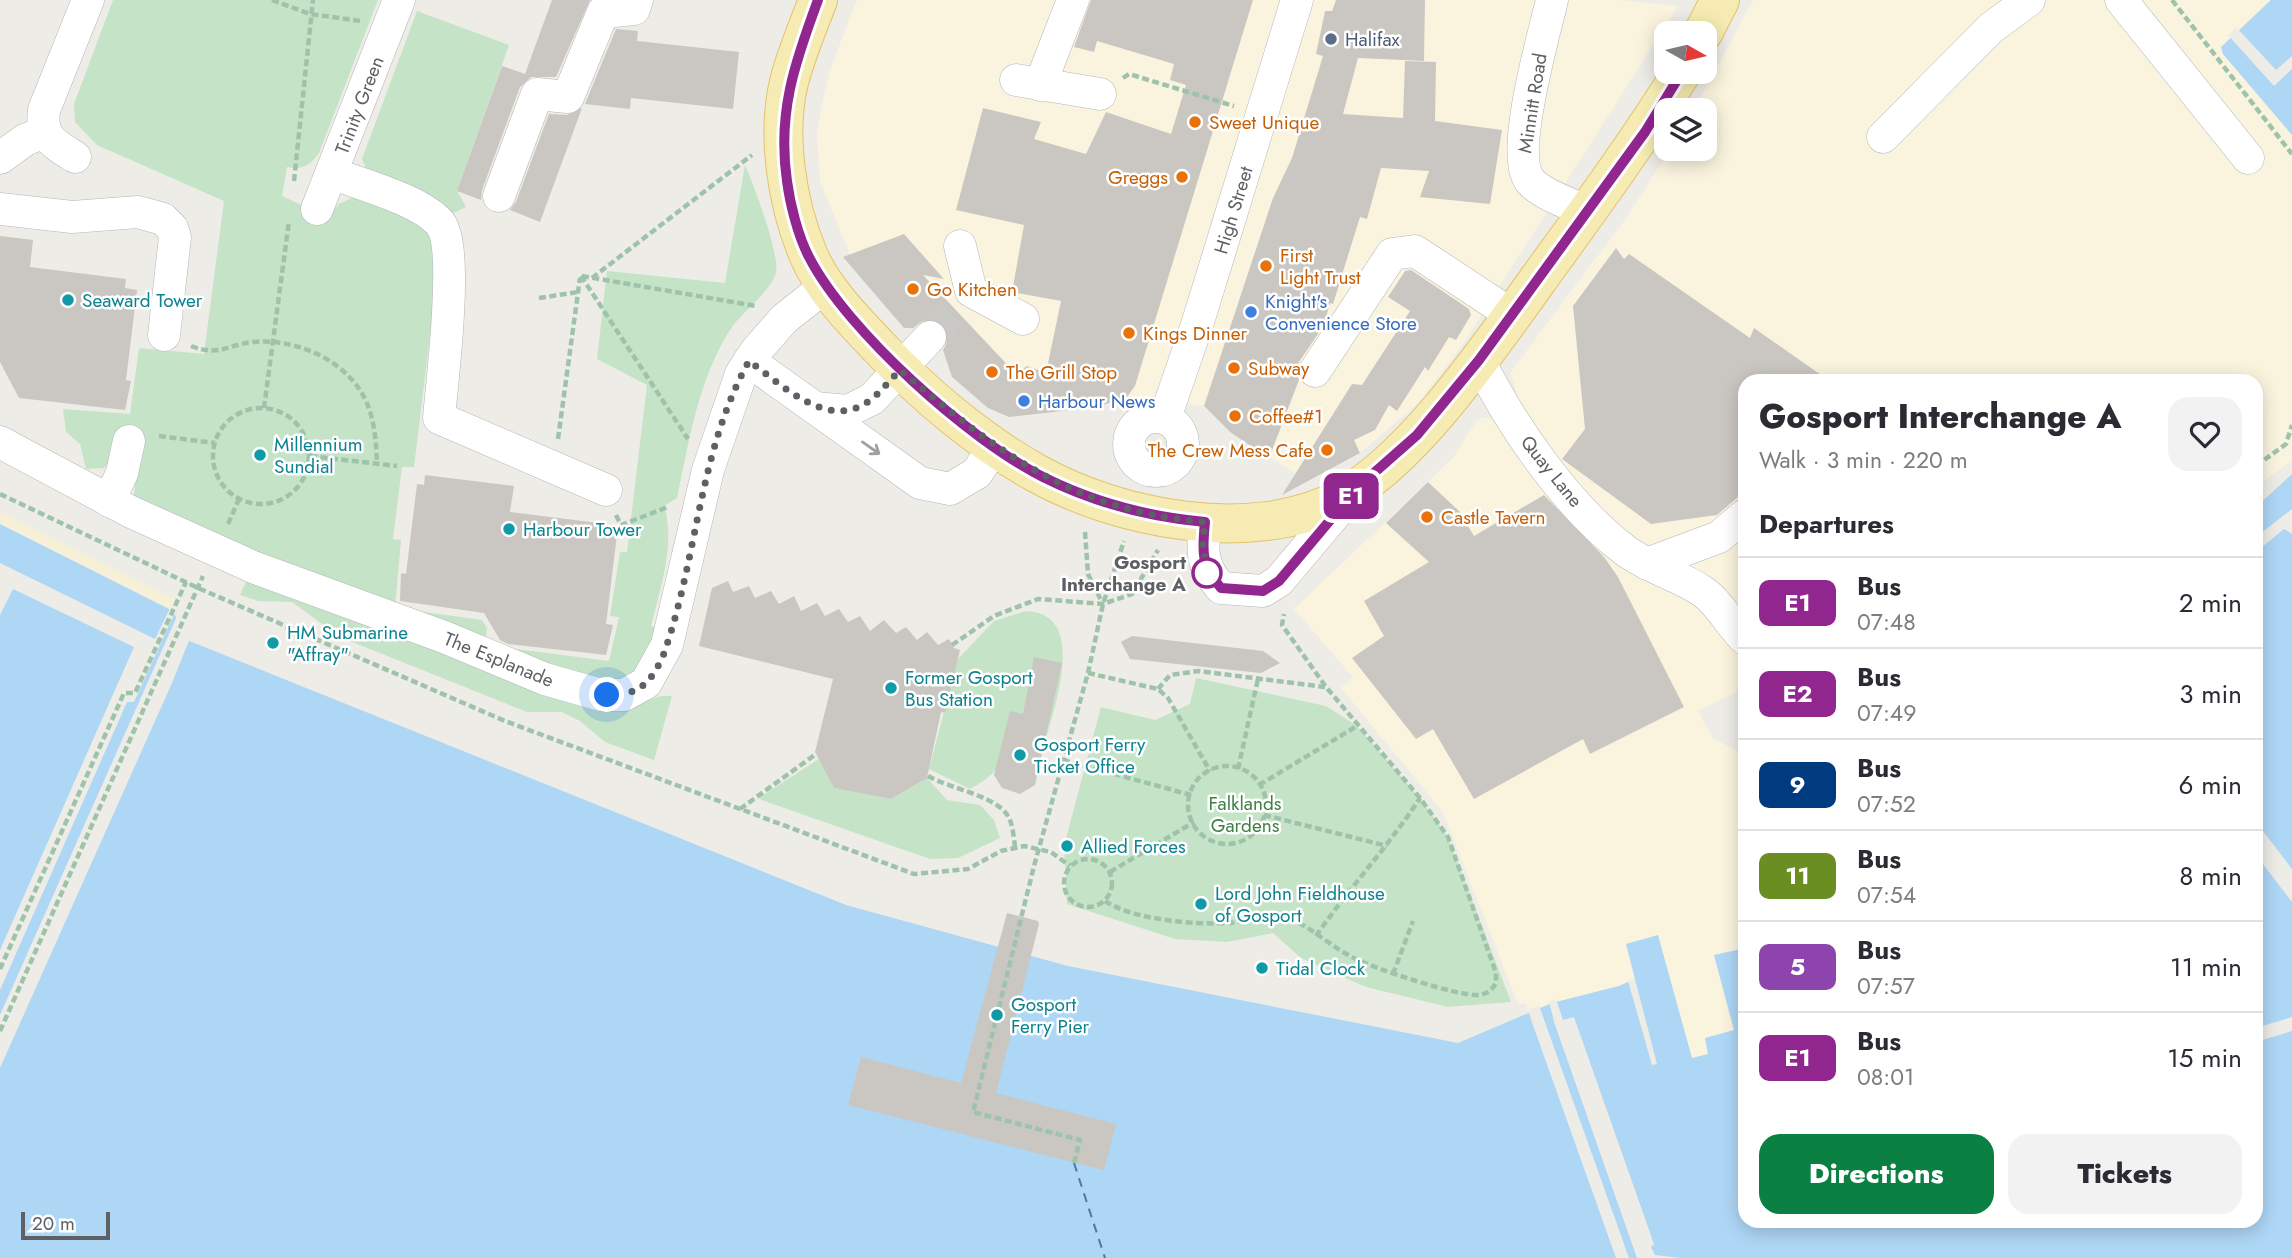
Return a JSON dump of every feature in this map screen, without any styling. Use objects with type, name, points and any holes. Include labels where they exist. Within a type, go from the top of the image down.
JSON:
[{"type":"main road","points":[[818,0],[788,85],[785,130],[787,181],[797,220],[808,256],[827,285],[862,330],[900,370],[995,445],[1044,478],[1133,510],[1205,522],[1245,523],[1289,516],[1337,500],[1358,487],[1417,435],[1512,316],[1645,132],[1675,84]]},
{"type":"main road","points":[[1709,21],[1720,0]]},
{"type":"street","points":[[44,132],[44,110],[88,0]]},
{"type":"street","points":[[499,196],[537,94],[568,97],[603,12],[634,9],[637,0]]},
{"type":"street","points":[[1073,0],[1028,82],[1100,93]]},
{"type":"street","name":"High Street","points":[[1133,510],[1147,470],[1166,469],[1180,457],[1183,448],[1180,430],[1165,418],[1297,0]]},
{"type":"street","name":"Minnitt Road","points":[[1552,0],[1529,99],[1522,166],[1532,183],[1588,212]]},
{"type":"street","points":[[1884,137],[1991,29],[2029,0]]},
{"type":"street","points":[[2122,0],[2248,158]]},
{"type":"street","name":"Trinity Green","points":[[317,209],[394,13]]},
{"type":"street","points":[[44,132],[75,157]]},
{"type":"street","points":[[0,158],[25,140],[44,132]]},
{"type":"street","points":[[332,173],[412,205],[433,217],[444,229],[450,265],[439,418],[606,490]]},
{"type":"street","points":[[0,209],[72,217],[138,212],[163,219],[172,228],[174,237],[164,335]]},
{"type":"street","points":[[960,246],[963,300],[1023,319]]},
{"type":"street","points":[[1315,371],[1392,254],[1415,251],[1512,316]]},
{"type":"street","name":"The Esplanade","points":[[0,442],[120,506],[253,566],[444,637],[545,679],[601,695],[616,695],[639,689],[653,675],[663,656],[683,584],[705,482],[734,391],[749,361],[793,312],[827,285]]},
{"type":"street","points":[[815,408],[848,411],[872,399],[930,337]]},
{"type":"street","name":"Quay Lane","points":[[1479,360],[1499,400],[1540,459],[1590,517],[1625,550],[1704,592],[1738,622]]},
{"type":"street","points":[[749,361],[920,483],[950,489],[976,474],[995,445]]},
{"type":"street","points":[[120,506],[122,473],[144,438]]},
{"type":"street","points":[[1205,522],[1203,544],[1206,572],[1221,588],[1263,591],[1279,581],[1358,487]]},
{"type":"street","points":[[1647,564],[1719,537],[1738,521]]},
{"type":"path","points":[[272,0],[310,14],[394,13]]},
{"type":"path","points":[[2172,0],[2292,154]]},
{"type":"path","points":[[1100,93],[1129,74],[1262,114]]},
{"type":"path","points":[[592,278],[785,130]]},
{"type":"path","points":[[581,276],[793,312]]},
{"type":"path","points":[[551,467],[555,461],[581,276]]},
{"type":"path","points":[[581,276],[705,482],[621,525],[606,490]]},
{"type":"path","points":[[539,298],[578,292]]},
{"type":"path","points":[[164,335],[205,351],[220,352],[253,342],[273,342],[321,355],[344,372],[365,398],[374,422],[377,464]]},
{"type":"path","points":[[264,408],[284,413],[297,424],[308,442],[308,470],[297,488],[280,501],[259,504],[239,499],[223,485],[215,468],[215,443],[232,418],[249,409],[264,408]]},
{"type":"path","points":[[2263,461],[2286,444],[2292,425]]},
{"type":"path","points":[[144,438],[215,443]]},
{"type":"path","points":[[310,456],[397,466]]},
{"type":"path","points":[[0,494],[198,588],[505,721],[914,874],[968,869],[1002,850],[1032,847],[1038,851],[1051,852],[1070,866]]},
{"type":"path","points":[[1074,1163],[1080,1140],[973,1112],[1038,851],[1088,673],[1103,604],[1133,510]]},
{"type":"path","points":[[1084,521],[1088,574],[1103,604]]},
{"type":"path","points":[[952,645],[994,616],[1038,599],[1103,604],[1132,594],[1161,546]]},
{"type":"path","points":[[0,970],[124,693],[135,693],[186,582]]},
{"type":"path","points":[[0,1031],[198,588]]},
{"type":"path","points":[[1105,901],[1112,887],[1110,872],[1093,859],[1080,860],[1070,866],[1063,883],[1070,899],[1085,907],[1105,901],[1126,910],[1183,922],[1232,923],[1279,916],[1356,960],[1393,974],[1474,995],[1492,989],[1497,979],[1453,846],[1420,798],[1357,726],[1282,625],[1282,617],[1289,608]]},
{"type":"path","points":[[1157,689],[1170,675],[1198,671],[1326,687]]},
{"type":"path","points":[[1088,673],[1157,689],[1168,698],[1210,771]]},
{"type":"path","points":[[1238,769],[1258,679]]},
{"type":"path","points":[[1259,785],[1357,726]]},
{"type":"path","points":[[740,809],[816,754]]},
{"type":"path","points":[[1063,760],[1191,794]]},
{"type":"path","points":[[1219,765],[1238,769],[1250,771],[1267,797],[1261,828],[1235,845],[1205,839],[1187,812],[1194,782],[1219,765]]},
{"type":"path","points":[[928,776],[946,787],[998,802],[1010,819],[1015,848]]},
{"type":"path","points":[[1316,936],[1341,900],[1387,846],[1420,798]]},
{"type":"path","points":[[1264,815],[1387,846]]},
{"type":"path","points":[[1110,872],[1194,822]]},
{"type":"path","points":[[1393,974],[1413,921]]},
{"type":"shaded area","points":[[857,0],[1619,0],[1678,6],[1668,21],[1654,21],[1654,44],[1463,344],[1417,404],[1360,453],[1308,481],[1230,432],[1204,406],[1127,397],[1097,407],[1036,413],[988,408],[944,351],[850,255],[820,181],[817,134],[830,70]]},
{"type":"shaded area","points":[[1753,0],[2271,0],[2221,48],[2223,54],[2292,135],[2292,461],[2263,481],[2263,374],[1738,374],[1738,688],[1735,693],[1698,711],[1713,738],[1737,751],[1738,756],[1738,950],[1714,956],[1734,1030],[1709,1054],[1692,1058],[1626,944],[1635,979],[1619,986],[1552,1003],[1528,1013],[1526,1004],[1518,1004],[1443,812],[1341,688],[1353,677],[1294,609],[1453,458],[1476,422],[1484,417],[1496,419],[1518,396],[1510,373],[1627,217],[1662,161],[1717,161],[1717,98],[1700,98],[1708,84],[1717,84],[1717,67]]},
{"type":"green space","points":[[113,0],[378,0],[319,153],[305,166],[287,167],[282,196],[327,217],[339,204],[354,197],[428,223],[440,253],[414,467],[402,467],[393,539],[401,540],[395,608],[482,620],[487,628],[485,645],[609,661],[619,617],[610,616],[620,552],[627,552],[647,385],[597,359],[607,271],[725,283],[745,165],[770,235],[776,272],[769,286],[735,323],[719,349],[702,390],[677,498],[664,506],[668,551],[651,626],[659,627],[636,704],[661,696],[672,696],[654,760],[605,742],[580,721],[562,712],[527,712],[340,637],[292,602],[258,601],[240,595],[254,564],[133,504],[141,435],[104,468],[86,469],[80,444],[66,432],[63,409],[130,414],[139,348],[204,354],[224,201],[97,145],[75,122],[74,104]]},
{"type":"green space","points":[[417,11],[509,45],[457,191],[466,207],[453,213],[369,174],[362,159]]},
{"type":"green space","points":[[1026,611],[1045,615],[1056,626],[1062,642],[1061,680],[1047,735],[1013,731],[999,766],[988,778],[970,789],[929,769],[958,659],[994,621]]},
{"type":"green space","name":"Falklands Gardens","points":[[1196,678],[1326,706],[1357,726],[1420,798],[1448,837],[1511,1002],[1448,1007],[1366,987],[1301,958],[1273,933],[1227,942],[1175,939],[1067,904],[1064,846],[1101,707],[1155,720],[1190,704]]},
{"type":"green space","points":[[819,759],[835,788],[891,799],[927,778],[947,800],[980,805],[994,820],[1000,838],[958,858],[930,859],[761,800],[760,797]]},
{"type":"sand","points":[[0,512],[175,599],[165,620],[0,540]]},
{"type":"water","points":[[2271,0],[2292,0],[2292,135],[2223,54],[2221,47]]},
{"type":"water","points":[[2292,474],[2292,1258],[0,1258],[0,524],[173,611],[187,640],[846,905],[1068,966],[1458,1043],[1552,1003],[1619,986],[1635,979],[1626,944],[1658,935],[1692,1058],[1708,1054],[1705,1038],[1734,1030],[1714,955],[1738,950],[1738,1228],[2263,1228],[2263,501]]},
{"type":"pier","points":[[2236,27],[2276,70],[2292,56],[2292,69],[2274,86],[2228,35]]},
{"type":"pier","points":[[2292,509],[2292,534],[2284,529],[2263,546],[2263,532]]},
{"type":"pier","points":[[0,563],[155,639],[171,606],[176,610],[134,702],[127,702],[0,990],[0,950],[134,647],[13,589],[0,615]]},
{"type":"pier","points":[[178,614],[190,638],[0,1068],[0,1015]]},
{"type":"pier","points":[[2263,831],[2292,869],[2292,902],[2263,864]]},
{"type":"pier","points":[[1635,979],[1657,1064],[1652,1065],[1628,981]]},
{"type":"pier","points":[[1556,999],[1563,1020],[1574,1017],[1654,1244],[1651,1247],[1655,1255],[1681,1258],[1637,1258],[1554,1022],[1549,1001]]},
{"type":"pier","points":[[1539,1005],[1629,1258],[1616,1258],[1534,1028],[1528,1010]]},
{"type":"pier","points":[[2292,1017],[2292,1031],[2263,1040],[2263,1026]]},
{"type":"building","points":[[552,0],[590,0],[556,77],[531,77],[520,87],[482,190],[481,200],[457,191],[502,66],[525,74]]},
{"type":"building","points":[[1091,0],[1253,0],[1135,386],[1127,397],[1097,407],[1009,417],[988,408],[952,377],[943,350],[948,340],[943,324],[935,319],[925,319],[913,328],[904,328],[843,257],[904,234],[944,279],[923,275],[1016,374],[1027,366],[1046,373],[1061,301],[1012,292],[1024,225],[956,210],[983,108],[1041,122],[1034,139],[1086,154],[1106,112],[1171,134],[1186,85],[1170,80],[1174,64],[1097,41],[1094,52],[1074,47]]},
{"type":"building","points":[[1336,0],[1425,0],[1424,61],[1358,58],[1343,114],[1403,118],[1405,61],[1436,62],[1435,121],[1502,130],[1490,204],[1420,197],[1429,171],[1381,168],[1367,219],[1360,217],[1333,304],[1330,303],[1324,325],[1299,362],[1299,380],[1269,458],[1230,432],[1204,406],[1273,198],[1292,158],[1323,56],[1316,54],[1325,11],[1332,11]]},
{"type":"building","points":[[616,29],[638,31],[637,41],[739,52],[733,109],[631,98],[630,109],[585,104]]},
{"type":"building","points":[[582,108],[540,222],[510,210],[516,202],[549,114],[567,115]]},
{"type":"building","points":[[0,236],[33,240],[30,267],[126,279],[125,288],[137,290],[126,380],[131,381],[125,410],[19,398],[0,362]]},
{"type":"building","points":[[1616,248],[1624,259],[1629,254],[1750,338],[1754,328],[1820,374],[1738,374],[1738,497],[1717,515],[1651,524],[1562,459],[1585,429],[1573,306]]},
{"type":"building","points":[[1411,270],[1469,309],[1471,315],[1456,340],[1449,337],[1428,371],[1425,367],[1397,411],[1389,405],[1375,430],[1354,440],[1360,453],[1282,495],[1352,384],[1362,385],[1410,311],[1388,297],[1405,271]]},
{"type":"building","points":[[425,475],[514,486],[510,512],[607,524],[605,534],[617,535],[606,624],[613,625],[606,655],[508,644],[500,640],[484,613],[400,601],[401,573],[406,574],[417,484],[424,485]]},
{"type":"building","points":[[1428,482],[1459,511],[1474,536],[1544,495],[1604,557],[1618,577],[1684,707],[1590,754],[1583,739],[1474,799],[1433,729],[1416,739],[1352,658],[1384,636],[1364,601],[1429,562],[1386,523]]},
{"type":"building","name":"Former Gosport Bus Station","points":[[728,581],[733,592],[749,586],[755,598],[771,591],[779,604],[794,596],[801,611],[817,603],[825,616],[839,609],[848,622],[860,616],[870,631],[884,620],[896,633],[906,627],[917,640],[927,632],[938,645],[949,639],[954,648],[960,650],[945,713],[941,712],[927,778],[891,799],[834,788],[815,752],[833,679],[699,646],[712,588]]},
{"type":"building","points":[[1132,636],[1263,651],[1280,663],[1261,673],[1130,659],[1121,642]]},
{"type":"building","points":[[1034,657],[1062,663],[1035,785],[1020,794],[1002,788],[994,775],[1010,711],[1023,714]]},
{"type":"building","name":"Gosport Ferry Pier","points":[[1007,913],[1038,921],[1039,924],[996,1093],[1116,1124],[1104,1170],[848,1105],[861,1057],[961,1083]]},
{"type":"ferry route","points":[[1074,1163],[1105,1258]]},
{"type":"tunnel","points":[[930,337],[955,309]]},
{"type":"bus line","name":"E1","points":[[818,0],[788,85],[785,130],[787,181],[797,220],[808,256],[827,285],[862,330],[900,370],[960,420],[1024,467],[1055,483],[1133,510],[1150,515],[1205,522],[1203,544],[1206,572],[1221,588],[1263,591],[1279,581],[1358,487],[1417,435],[1479,360],[1573,233],[1645,132],[1675,84]]},
{"type":"place","name":"Halifax","points":[[1331,39]]},
{"type":"place","name":"Sweet Unique","points":[[1195,122]]},
{"type":"place","name":"Greggs","points":[[1182,177]]},
{"type":"place","name":"First Light Trust","points":[[1266,266]]},
{"type":"place","name":"Go Kitchen","points":[[913,289]]},
{"type":"place","name":"Seaward Tower","points":[[68,300]]},
{"type":"place","name":"Knight's Convenience Store","points":[[1251,312]]},
{"type":"place","name":"Kings Dinner","points":[[1129,333]]},
{"type":"place","name":"Subway","points":[[1234,368]]},
{"type":"place","name":"The Grill Stop","points":[[992,372]]},
{"type":"place","name":"Harbour News","points":[[1024,401]]},
{"type":"place","name":"Coffee#1","points":[[1235,416]]},
{"type":"place","name":"The Crew Mess Cafe","points":[[1327,450]]},
{"type":"place","name":"Millennium Sundial","points":[[260,455]]},
{"type":"place","name":"Castle Tavern","points":[[1427,517]]},
{"type":"place","name":"Harbour Tower","points":[[509,529]]},
{"type":"place","name":"Gosport Interchange A","points":[[1207,573]]},
{"type":"place","name":"HM Submarine \"Affray\"","points":[[273,643]]},
{"type":"place","name":"Former Gosport Bus Station","points":[[891,688]]},
{"type":"place","name":"Gosport Ferry Ticket Office","points":[[1020,755]]},
{"type":"place","name":"Allied Forces","points":[[1067,846]]},
{"type":"place","name":"Lord John Fieldhouse of Gosport","points":[[1201,904]]},
{"type":"place","name":"Tidal Clock","points":[[1262,968]]},
{"type":"place","name":"Gosport Ferry Pier","points":[[997,1015]]},
{"type":"route","points":[[607,695],[632,694],[653,675],[663,656],[683,584],[712,455],[734,391],[749,361],[815,408],[848,411],[872,399],[900,370],[960,420],[1024,467],[1044,478],[1150,515],[1205,522],[1203,544],[1207,573]]}]
